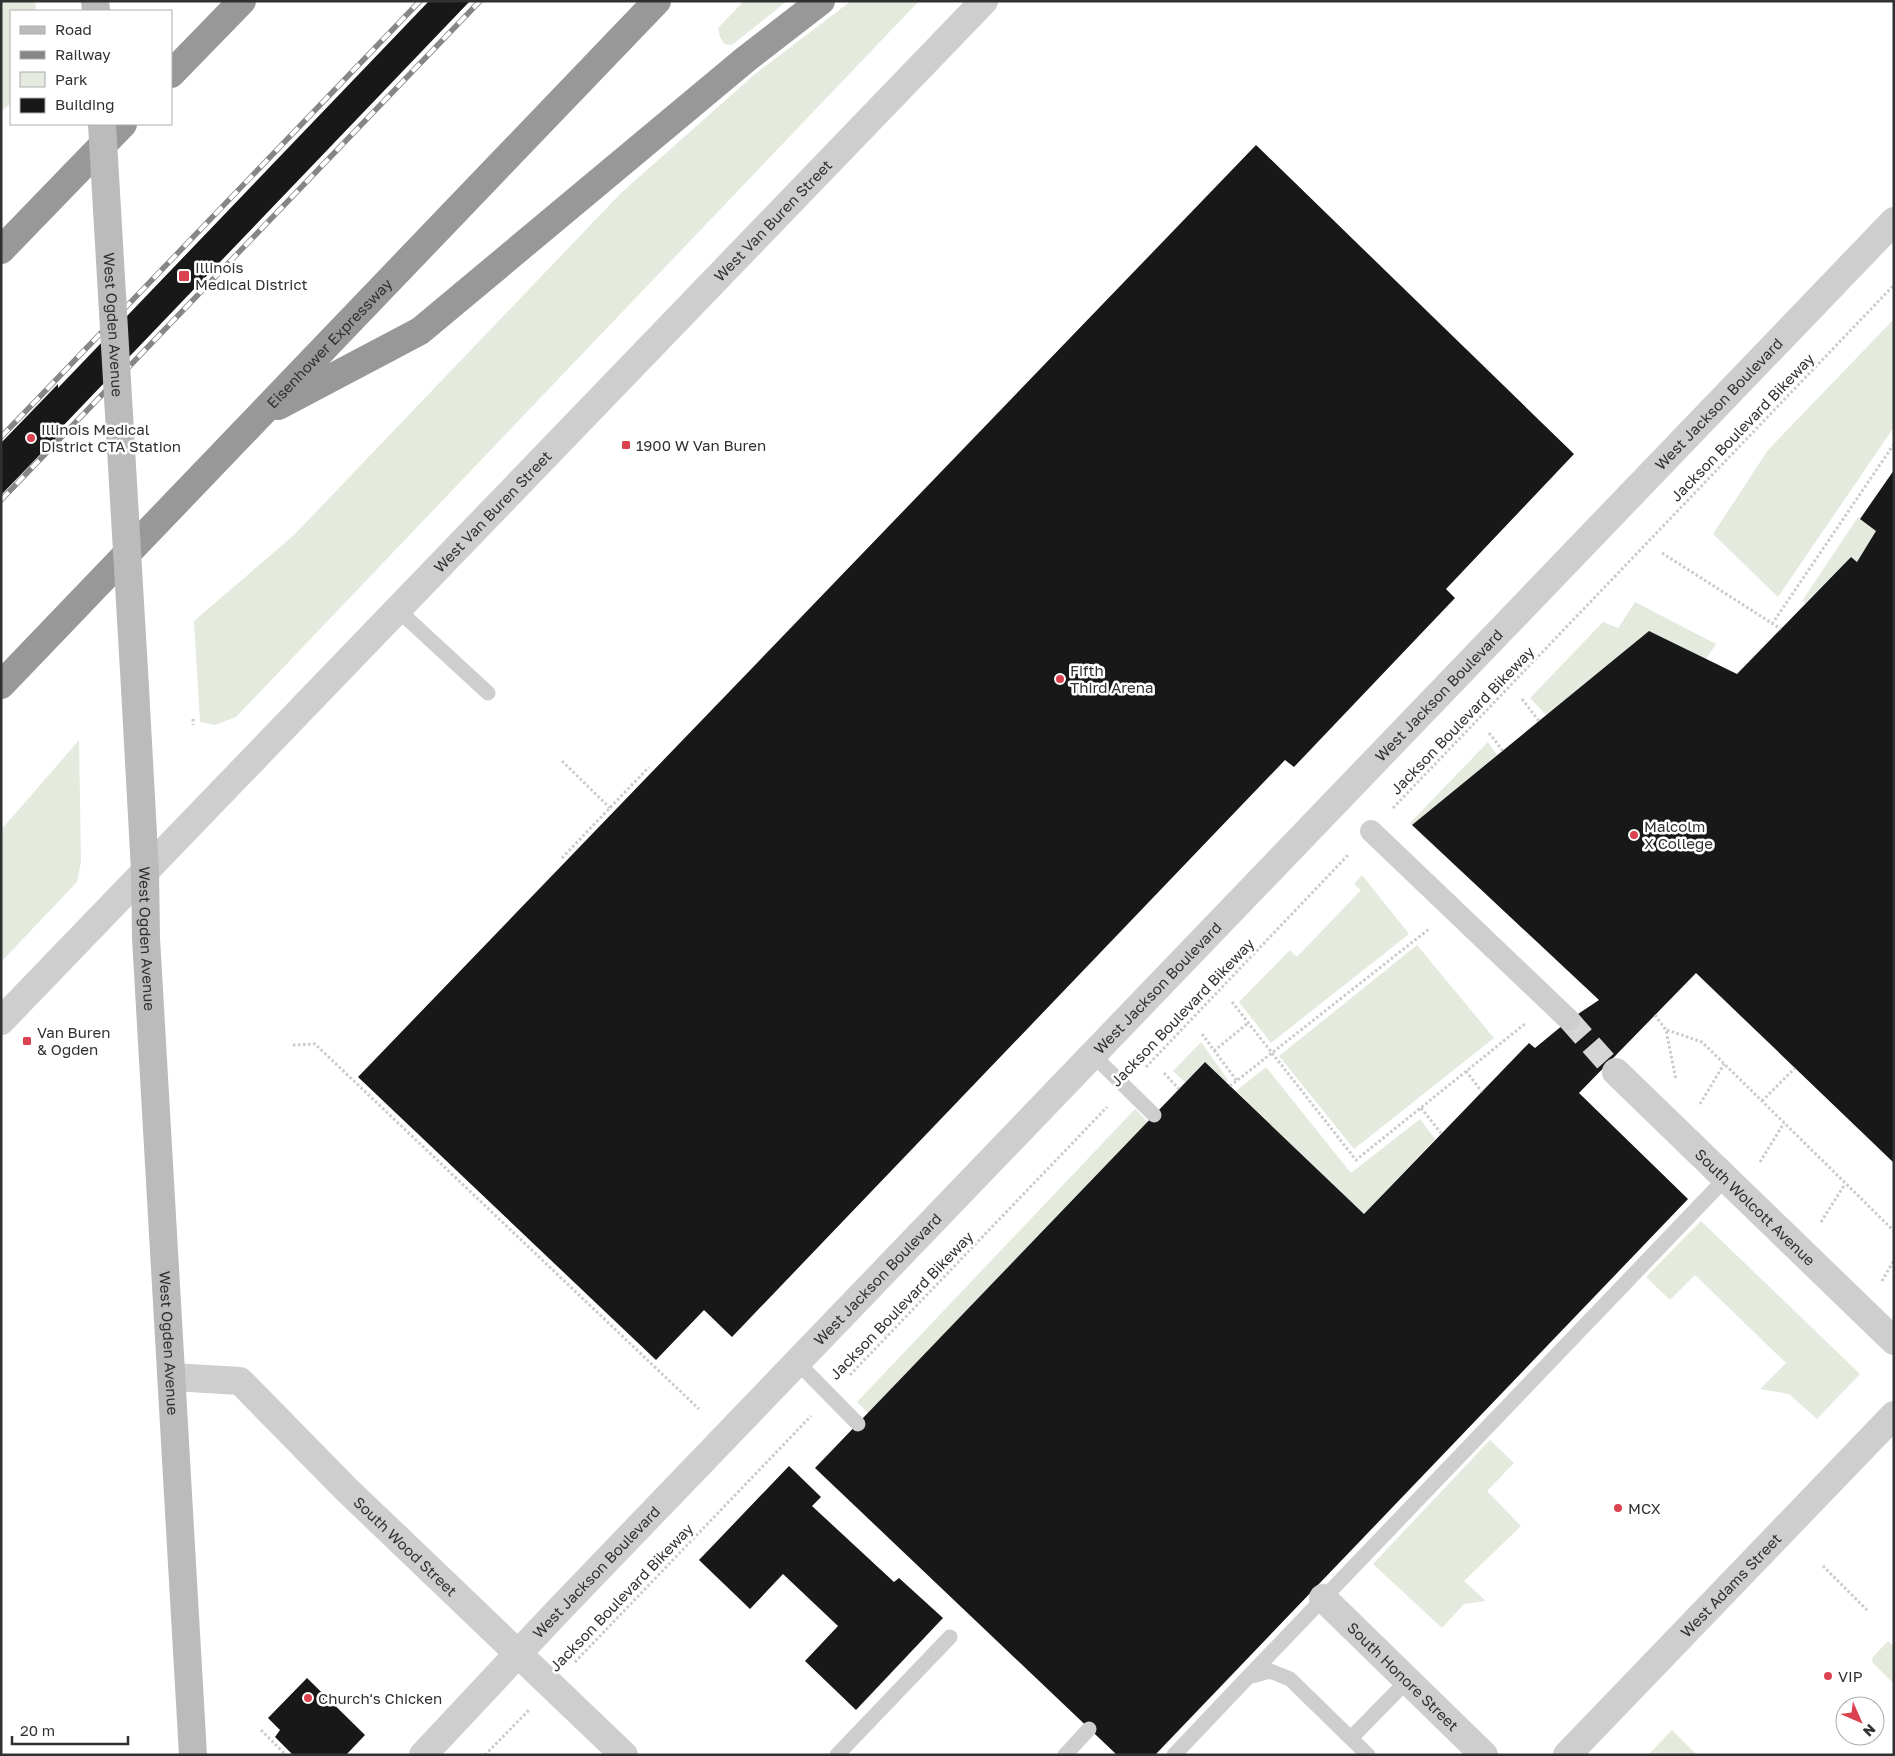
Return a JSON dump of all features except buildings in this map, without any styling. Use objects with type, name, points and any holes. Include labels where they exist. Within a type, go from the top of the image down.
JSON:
[{"type":"highway","points":[[172,73],[242,1]]},
{"type":"highway","name":"Eisenhower Expressway","points":[[1,685],[657,1]]},
{"type":"highway","points":[[257,418],[420,331],[739,66],[822,1]]},
{"type":"highway","points":[[1,250],[122,125]]},
{"type":"main road","name":"West Ogden Avenue","points":[[102,125],[135,688],[145,871],[146,938],[192,1755]]},
{"type":"street","name":"West Van Buren Street","points":[[1,1021],[984,1]]},
{"type":"street","name":"West Jackson Boulevard","points":[[423,1755],[558,1611],[1894,221]]},
{"type":"street","points":[[1371,831],[1550,1004],[1569,1020]]},
{"type":"street","name":"South Wolcott Avenue","points":[[1612,1068],[1894,1341]]},
{"type":"street","name":"South Wood Street","points":[[172,1377],[240,1381],[346,1489],[624,1755]]},
{"type":"street","name":"West Adams Street","points":[[1567,1755],[1894,1415]]},
{"type":"street","name":"South Honore Street","points":[[1323,1598],[1484,1755]]},
{"type":"lane","points":[[398,610],[488,693]]},
{"type":"lane","points":[[1093,1055],[1154,1115]]},
{"type":"lane","points":[[1174,1755],[1726,1178]]},
{"type":"lane","points":[[798,1363],[858,1424]]},
{"type":"lane","points":[[837,1755],[950,1637]]},
{"type":"lane","points":[[1248,1677],[1270,1671],[1290,1679],[1368,1755]]},
{"type":"lane","points":[[1351,1738],[1407,1681]]},
{"type":"lane","points":[[1065,1755],[1090,1729]]},
{"type":"path","name":"Jackson Boulevard Bikeway","points":[[485,1755],[1894,285]]},
{"type":"path","points":[[1772,624],[1894,444]]},
{"type":"path","points":[[1662,552],[1780,629]]},
{"type":"path","points":[[1522,699],[1539,721]]},
{"type":"path","points":[[193,719],[194,724]]},
{"type":"path","points":[[1489,733],[1503,751]]},
{"type":"path","points":[[562,760],[610,808]]},
{"type":"path","points":[[562,858],[649,767]]},
{"type":"path","points":[[1230,1086],[1453,910]]},
{"type":"path","points":[[1232,1002],[1356,1160],[1550,1004]]},
{"type":"path","points":[[1655,1015],[1666,1030],[1675,1079]]},
{"type":"path","points":[[1214,1051],[1248,1023]]},
{"type":"path","points":[[1666,1030],[1702,1042],[1894,1232]]},
{"type":"path","points":[[1202,1034],[1237,1081]]},
{"type":"path","points":[[293,1045],[315,1044],[699,1409]]},
{"type":"path","points":[[1700,1104],[1724,1064]]},
{"type":"path","points":[[1762,1101],[1795,1068]]},
{"type":"path","points":[[1466,1071],[1482,1092]]},
{"type":"path","points":[[1164,1074],[1179,1089]]},
{"type":"path","points":[[1421,1108],[1441,1133]]},
{"type":"path","points":[[1760,1162],[1784,1123]]},
{"type":"path","points":[[1821,1222],[1845,1184]]},
{"type":"path","points":[[1882,1282],[1894,1260]]},
{"type":"path","points":[[1823,1566],[1867,1610]]},
{"type":"path","points":[[261,1730],[286,1755]]},
{"type":"green space","points":[[1,1],[35,1],[36,10],[10,10],[10,104],[1,112]]},
{"type":"green space","points":[[744,1],[787,1],[732,45],[724,44],[718,28]]},
{"type":"green space","points":[[851,1],[919,1],[236,717],[215,725],[200,722],[194,621],[294,535],[621,193],[755,74]]},
{"type":"green space","points":[[1894,319],[1894,427],[1778,597],[1713,534],[1768,450]]},
{"type":"green space","points":[[1858,517],[1876,531],[1857,562],[1851,557],[1805,603],[1802,601]]},
{"type":"green space","points":[[1635,602],[1716,644],[1706,659],[1649,631],[1546,715],[1530,698],[1603,622],[1618,628]]},
{"type":"green space","points":[[79,740],[81,862],[77,882],[1,962],[1,830]]},
{"type":"green space","points":[[1488,742],[1497,755],[1412,825],[1410,823]]},
{"type":"green space","points":[[1362,875],[1409,934],[1271,1043],[1239,1002],[1290,950],[1297,957],[1361,890],[1354,884]]},
{"type":"green space","points":[[1417,945],[1494,1038],[1354,1149],[1279,1056]]},
{"type":"green space","points":[[1201,1042],[1228,1080],[1226,1082],[1205,1062],[1185,1082],[1173,1071]]},
{"type":"green space","points":[[1266,1067],[1351,1173],[1420,1119],[1435,1139],[1364,1214],[1236,1091]]},
{"type":"green space","points":[[1135,1109],[1148,1122],[868,1413],[857,1402]]},
{"type":"green space","points":[[1701,1221],[1860,1374],[1817,1419],[1789,1394],[1760,1389],[1786,1363],[1695,1275],[1670,1300],[1646,1277]]},
{"type":"green space","points":[[1490,1440],[1514,1463],[1487,1491],[1521,1526],[1464,1581],[1486,1601],[1464,1604],[1442,1628],[1373,1564]]},
{"type":"green space","points":[[1888,1641],[1894,1646],[1894,1684],[1872,1662],[1873,1657]]},
{"type":"green space","points":[[1672,1730],[1697,1755],[1648,1755]]},
{"type":"tunnel","points":[[1569,1020],[1608,1064]]},
{"type":"railway","points":[[1,437],[420,1]]},
{"type":"railway","points":[[1,500],[480,1]]},
{"type":"place","name":"Illinois Medical District","points":[[184,276]]},
{"type":"place","name":"Illinois Medical District CTA Station","points":[[31,438]]},
{"type":"place","name":"1900 W Van Buren","points":[[626,445]]},
{"type":"place","name":"Fifth Third Arena","points":[[1060,679]]},
{"type":"place","name":"Malcolm X College","points":[[1634,835]]},
{"type":"place","name":"Van Buren & Ogden","points":[[27,1041]]},
{"type":"place","name":"MCX","points":[[1618,1508]]},
{"type":"place","name":"VIP","points":[[1828,1676]]},
{"type":"place","name":"Church's Chicken","points":[[308,1698]]}]
